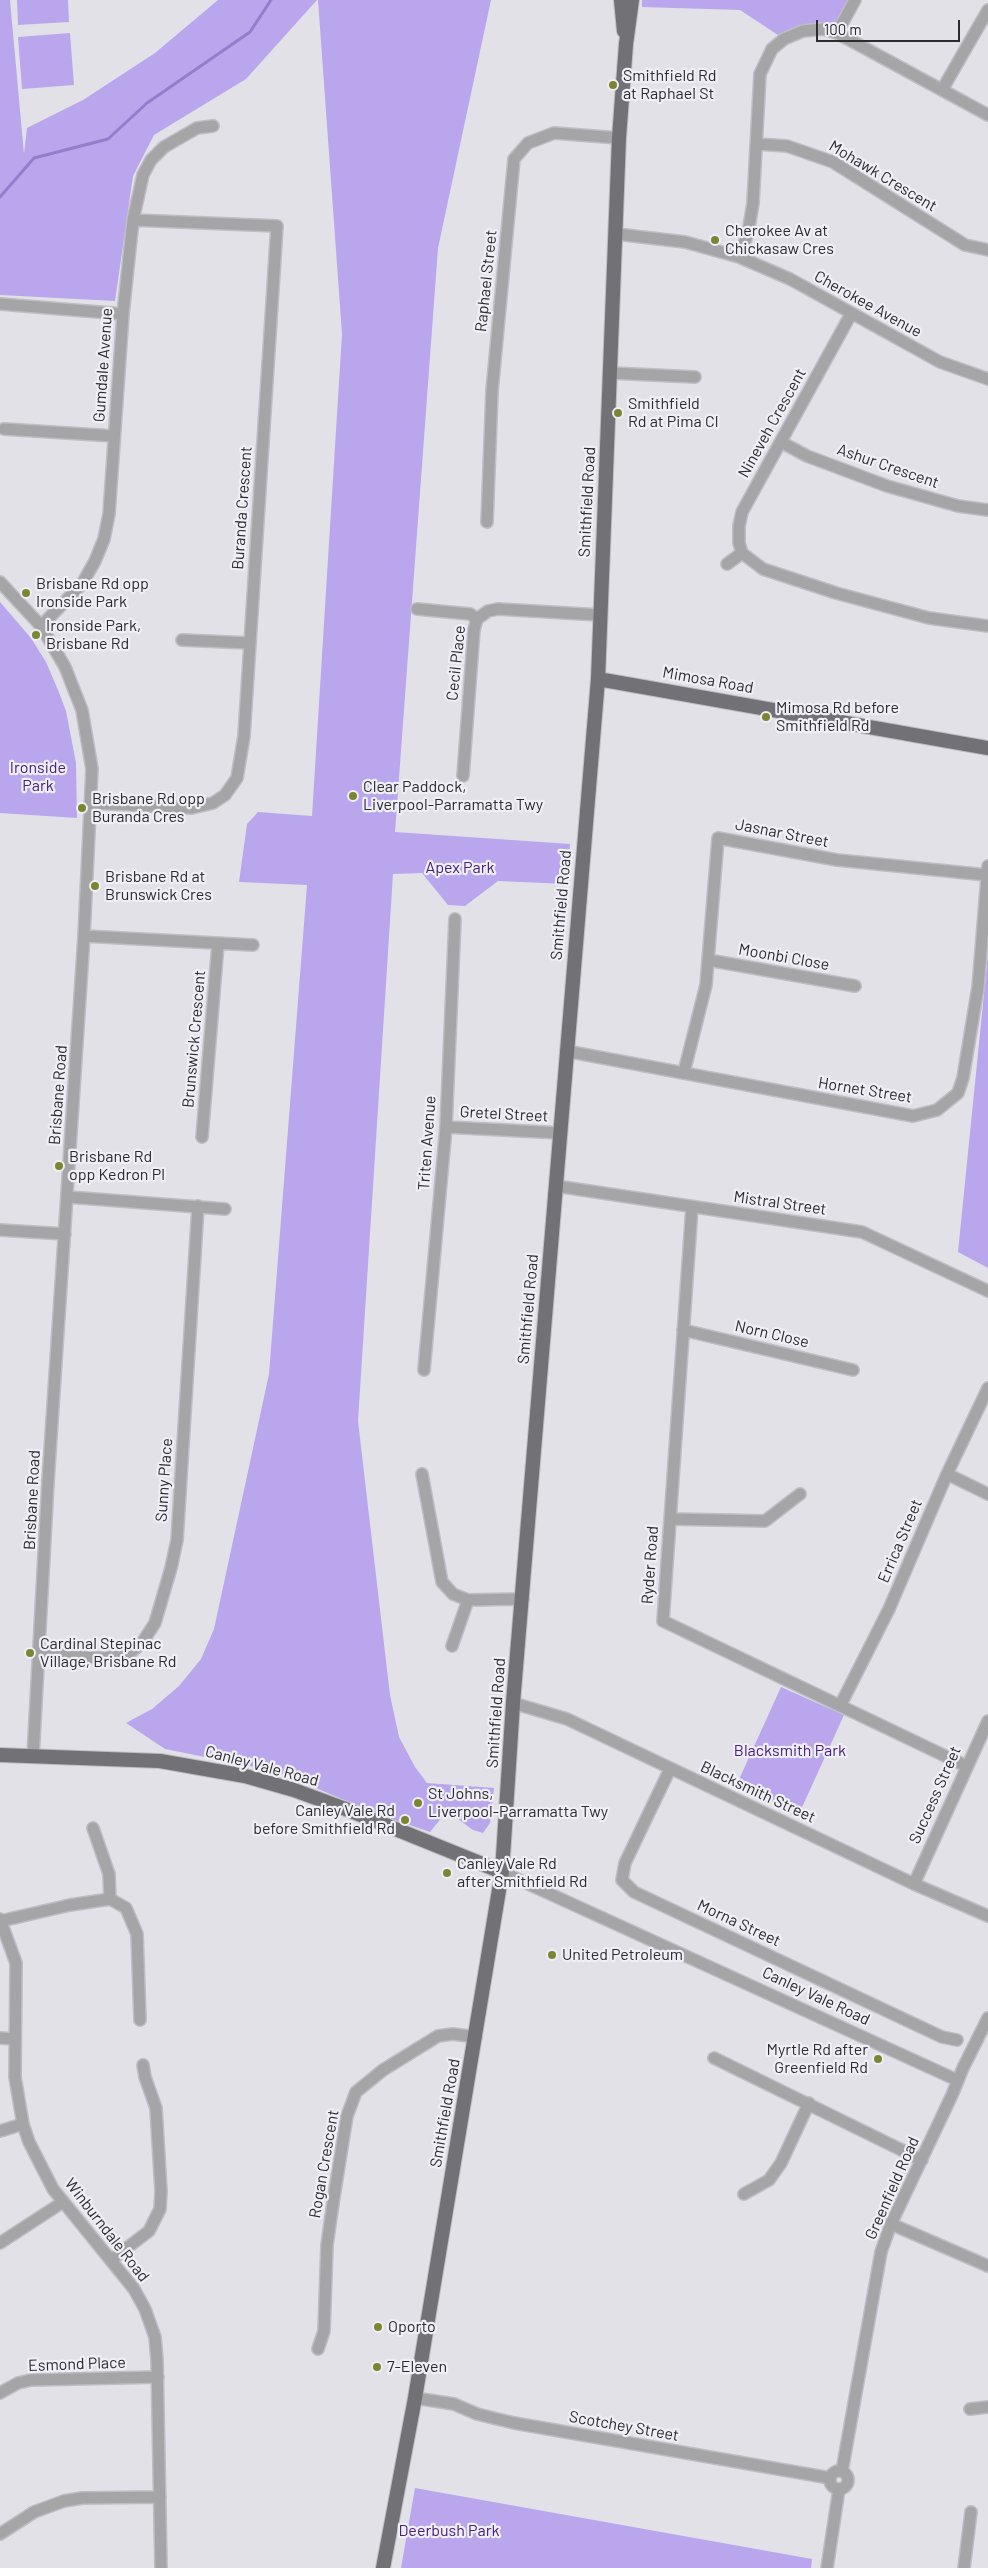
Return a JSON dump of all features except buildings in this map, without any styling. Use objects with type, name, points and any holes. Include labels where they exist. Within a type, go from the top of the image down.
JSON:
[{"type":"main road","name":"Smithfield Road","points":[[621,0],[626,44]]},
{"type":"main road","name":"Smithfield Road","points":[[382,2568],[415,2398],[502,1872],[513,1703],[523,1599],[582,857],[589,808],[598,679],[619,138],[626,44],[632,0]]},
{"type":"main road","name":"Mimosa Road","points":[[598,679],[988,748]]},
{"type":"main road","name":"Canley Vale Road","points":[[0,1755],[160,1761],[245,1776],[294,1790],[351,1811],[502,1872]]},
{"type":"street","points":[[837,33],[855,0]]},
{"type":"street","points":[[942,90],[988,10]]},
{"type":"street","points":[[740,257],[748,233],[753,203],[760,74],[772,49],[784,39],[803,31],[824,29],[837,33],[988,115]]},
{"type":"street","name":"Gumdale Avenue","points":[[41,626],[82,584],[95,561],[104,539],[110,514],[123,314],[138,191],[151,160],[177,138],[197,128],[213,126]]},
{"type":"street","name":"Raphael Street","points":[[487,522],[492,391],[514,159],[528,143],[554,133],[619,138]]},
{"type":"street","name":"Mohawk Crescent","points":[[757,144],[787,146],[833,162],[965,245],[988,250]]},
{"type":"street","name":"Buranda Crescent","points":[[92,803],[192,808],[212,803],[225,794],[237,778],[244,736],[277,226],[134,220]]},
{"type":"street","name":"Cherokee Avenue","points":[[616,234],[677,240],[740,257],[790,279],[940,362],[988,379]]},
{"type":"street","points":[[0,304],[123,314]]},
{"type":"street","name":"Nineveh Crescent","points":[[742,553],[739,543],[739,526],[742,512],[851,314]]},
{"type":"street","points":[[611,373],[695,377]]},
{"type":"street","points":[[4,429],[114,436]]},
{"type":"street","name":"Ashur Crescent","points":[[781,442],[807,456],[888,486],[958,506],[988,510]]},
{"type":"street","points":[[728,564],[742,553],[763,570],[836,593],[929,618],[988,626]]},
{"type":"street","name":"Brisbane Road","points":[[0,582],[41,626],[66,667],[82,710],[92,759],[92,803],[33,1757]]},
{"type":"street","points":[[417,609],[470,614],[477,619]]},
{"type":"street","name":"Cecil Place","points":[[463,776],[474,630],[477,619],[488,611],[498,609],[600,615]]},
{"type":"street","points":[[182,640],[249,643]]},
{"type":"street","name":"Jasnar Street","points":[[684,1072],[706,985],[718,838],[837,860],[987,871]]},
{"type":"street","name":"Hornet Street","points":[[566,1050],[913,1116],[937,1110],[958,1093],[963,1078],[978,987],[987,871]]},
{"type":"street","name":"Triten Avenue","points":[[424,1370],[446,1127],[455,919]]},
{"type":"street","points":[[84,936],[253,946]]},
{"type":"street","name":"Brunswick Crescent","points":[[202,1137],[218,944]]},
{"type":"street","name":"Moonbi Close","points":[[708,960],[855,986]]},
{"type":"street","name":"Gretel Street","points":[[446,1127],[560,1133]]},
{"type":"street","name":"Mistral Street","points":[[556,1186],[862,1232],[988,1291]]},
{"type":"street","points":[[68,1197],[225,1208]]},
{"type":"street","name":"Sunny Place","points":[[39,1654],[103,1658],[120,1656],[132,1652],[142,1644],[155,1623],[172,1568],[177,1540],[198,1206]]},
{"type":"street","name":"Ryder Road","points":[[692,1207],[662,1621],[966,1766]]},
{"type":"street","points":[[0,1230],[65,1234]]},
{"type":"street","name":"Norn Close","points":[[683,1330],[853,1370]]},
{"type":"street","name":"Errica Street","points":[[840,1706],[889,1609],[947,1474],[988,1388]]},
{"type":"street","points":[[422,1474],[442,1582],[453,1594],[468,1600],[523,1599]]},
{"type":"street","points":[[947,1474],[988,1494]]},
{"type":"street","points":[[670,1519],[765,1521],[800,1494]]},
{"type":"street","points":[[452,1646],[468,1600]]},
{"type":"street","name":"Blacksmith Street","points":[[513,1703],[567,1719],[914,1884],[988,1916]]},
{"type":"street","name":"Success Street","points":[[914,1884],[988,1721]]},
{"type":"street","name":"Morna Street","points":[[670,1769],[625,1863],[622,1880],[634,1892],[942,2037],[958,2040]]},
{"type":"street","points":[[93,1828],[109,1874],[110,1899]]},
{"type":"street","name":"Canley Vale Road","points":[[502,1872],[661,1943],[957,2080]]},
{"type":"street","points":[[0,1920],[70,1905],[110,1899],[126,1908],[137,1934],[140,2020]]},
{"type":"street","name":"Winburndale Road","points":[[0,1920],[16,1963],[15,2077],[23,2124],[45,2176],[63,2202],[134,2289],[148,2316],[155,2337],[158,2377],[161,2568]]},
{"type":"street","name":"Greenfield Road","points":[[842,2471],[881,2252],[891,2224],[922,2160],[957,2080],[988,2018]]},
{"type":"street","name":"Rogan Crescent","points":[[318,2349],[324,2331],[327,2245],[333,2203],[347,2116],[356,2092],[383,2070],[438,2036],[453,2034],[476,2037]]},
{"type":"street","points":[[0,2038],[14,2039]]},
{"type":"street","points":[[714,2058],[922,2160]]},
{"type":"street","points":[[110,2260],[149,2231],[160,2209],[162,2191],[156,2108],[145,2077],[143,2065]]},
{"type":"street","points":[[744,2194],[769,2180],[781,2163],[809,2103]]},
{"type":"street","points":[[0,2131],[23,2124]]},
{"type":"street","points":[[0,2243],[63,2202]]},
{"type":"street","points":[[891,2224],[988,2266]]},
{"type":"street","name":"Esmond Place","points":[[0,2393],[18,2383],[31,2380],[158,2377]]},
{"type":"street","name":"Scotchey Street","points":[[415,2398],[454,2404],[477,2414],[514,2423],[830,2478]]},
{"type":"street","points":[[970,2409],[988,2406]]},
{"type":"street","points":[[827,2568],[839,2489],[848,2483],[848,2476],[842,2471],[835,2472],[830,2478],[832,2486],[839,2489]]},
{"type":"street","points":[[0,2534],[34,2512],[64,2501],[82,2498],[160,2497]]},
{"type":"street","points":[[964,2568],[971,2512]]},
{"type":"green space","points":[[0,0],[10,0],[24,154],[27,128],[83,100],[155,53],[218,0],[317,0],[246,79],[154,135],[133,176],[115,301],[0,295]]},
{"type":"green space","points":[[17,0],[68,0],[69,22],[18,25]]},
{"type":"green space","name":"Apex Park","points":[[318,0],[491,0],[438,248],[395,832],[570,844],[567,884],[498,881],[465,906],[448,905],[422,873],[393,874],[358,1421],[390,1695],[399,1737],[415,1767],[427,1783],[494,1788],[490,1823],[483,1833],[473,1830],[447,1811],[430,1832],[378,1814],[275,1771],[165,1749],[126,1723],[152,1709],[179,1686],[201,1659],[214,1629],[269,1374],[307,885],[239,882],[247,824],[258,812],[312,816],[342,334]]},
{"type":"green space","points":[[642,0],[850,0],[836,23],[819,22],[797,26],[778,35],[740,10],[642,7]]},
{"type":"green space","points":[[70,33],[74,85],[22,89],[18,37]]},
{"type":"green space","name":"Ironside Park","points":[[0,602],[31,638],[46,662],[66,711],[76,763],[77,818],[0,813]]},
{"type":"green space","points":[[988,954],[988,1268],[958,1252]]},
{"type":"green space","name":"Blacksmith Park","points":[[781,1687],[844,1715],[799,1814],[736,1786]]},
{"type":"green space","name":"Deerbush Park","points":[[415,2488],[812,2559],[811,2568],[401,2568]]},
{"type":"waterway","points":[[0,197],[34,158],[108,139],[147,103],[250,32],[271,0]]},
{"type":"place","name":"Smithfield Rd at Raphael St","points":[[613,85]]},
{"type":"place","name":"Cherokee Av at Chickasaw Cres","points":[[715,240]]},
{"type":"place","name":"Smithfield Rd at Pima Cl","points":[[618,413]]},
{"type":"place","name":"Brisbane Rd opp Ironside Park","points":[[26,593]]},
{"type":"place","name":"Ironside Park, Brisbane Rd","points":[[36,635]]},
{"type":"place","name":"Mimosa Rd before Smithfield Rd","points":[[766,717]]},
{"type":"place","name":"Clear Paddock, Liverpool-Parramatta Twy","points":[[353,796]]},
{"type":"place","name":"Brisbane Rd opp Buranda Cres","points":[[82,808]]},
{"type":"place","name":"Brisbane Rd at Brunswick Cres","points":[[95,886]]},
{"type":"place","name":"Brisbane Rd opp Kedron Pl","points":[[59,1166]]},
{"type":"place","name":"Cardinal Stepinac Village, Brisbane Rd","points":[[30,1653]]},
{"type":"place","name":"St Johns, Liverpool-Parramatta Twy","points":[[418,1803]]},
{"type":"place","name":"Canley Vale Rd before Smithfield Rd","points":[[405,1820]]},
{"type":"place","name":"Canley Vale Rd after Smithfield Rd","points":[[447,1873]]},
{"type":"place","name":"United Petroleum","points":[[552,1955]]},
{"type":"place","name":"Myrtle Rd after Greenfield Rd","points":[[878,2059]]},
{"type":"place","name":"Oporto","points":[[378,2327]]},
{"type":"place","name":"7-Eleven","points":[[377,2367]]}]
